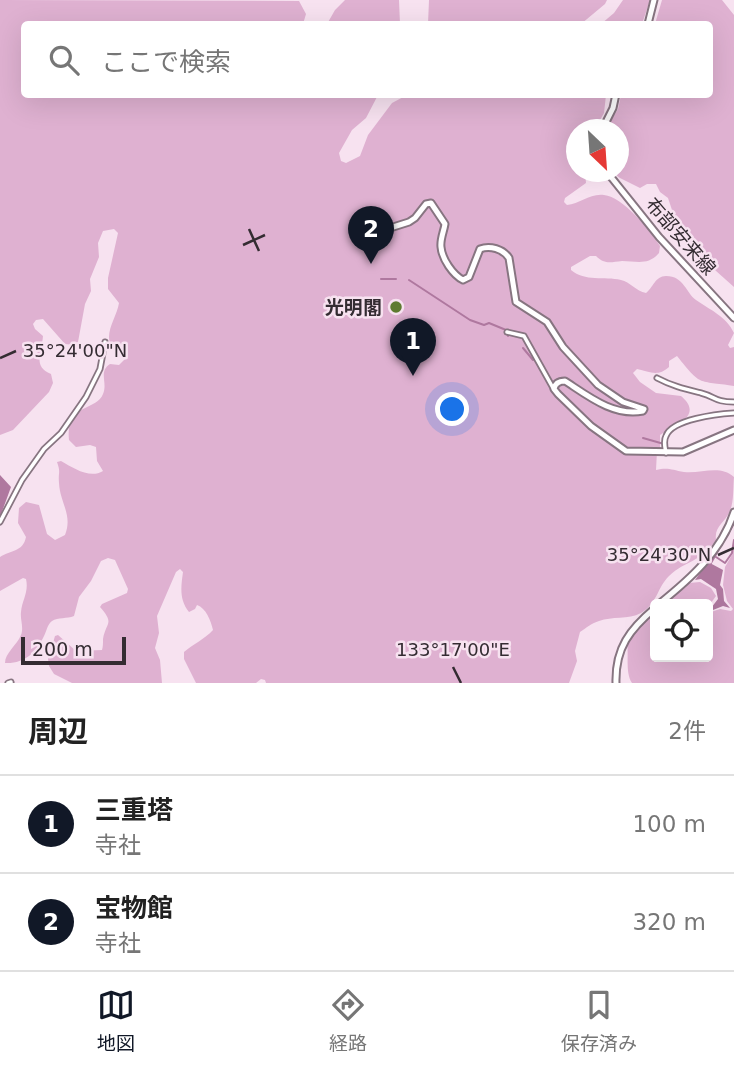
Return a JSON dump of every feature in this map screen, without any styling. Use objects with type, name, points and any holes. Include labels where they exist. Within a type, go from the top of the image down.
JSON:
[{"type":"main road","points":[[649,21],[654,0]]},
{"type":"main road","points":[[608,119],[616,98]]},
{"type":"main road","name":"布部安来線","points":[[615,182],[659,237],[734,318]]},
{"type":"main road","points":[[372,222],[392,228],[415,218],[426,204],[431,203],[445,224],[441,242],[443,254],[458,278],[463,280],[469,277],[480,250],[490,247],[506,254],[509,258],[516,302],[547,322],[562,347],[598,385],[622,402],[642,407],[643,411],[635,412],[612,408],[565,381],[557,383],[554,389],[591,426],[620,449],[631,452],[683,452],[734,430]]},
{"type":"main road","points":[[665,599],[699,569],[725,534],[734,512]]},
{"type":"main road","points":[[616,683],[617,662],[624,640],[632,628],[650,612]]},
{"type":"street","points":[[507,332],[524,336],[554,389]]},
{"type":"street","points":[[0,522],[22,480],[44,449],[61,433],[86,397],[102,365],[105,342]]},
{"type":"street","points":[[657,378],[685,391],[704,394],[715,401],[734,402]]},
{"type":"street","points":[[666,453],[664,439],[667,432],[681,423],[696,418],[734,414]]},
{"type":"shaded area","points":[[0,0],[299,1],[306,14],[304,21],[21,21],[21,98],[376,98],[366,118],[352,130],[339,153],[341,161],[346,163],[360,156],[368,135],[392,103],[401,98],[606,98],[601,119],[566,119],[566,182],[586,183],[565,198],[564,202],[567,205],[599,195],[611,197],[643,223],[660,246],[659,253],[651,260],[642,262],[608,262],[590,256],[571,267],[571,270],[582,276],[621,280],[646,293],[659,278],[672,277],[681,282],[696,300],[722,318],[734,333],[728,345],[730,348],[734,347],[734,386],[696,378],[677,356],[669,361],[669,367],[661,372],[637,369],[633,373],[640,382],[656,393],[681,396],[690,408],[687,417],[660,435],[656,470],[717,470],[729,473],[734,477],[733,499],[728,515],[717,531],[716,540],[699,557],[669,576],[654,599],[650,599],[650,605],[646,609],[631,616],[599,621],[580,632],[575,651],[577,661],[569,683],[266,683],[261,679],[256,683],[196,683],[184,659],[184,652],[213,630],[203,609],[197,605],[189,612],[186,607],[182,593],[183,572],[180,569],[176,572],[157,616],[159,633],[155,648],[160,660],[162,683],[72,683],[54,674],[48,659],[55,636],[58,635],[76,651],[102,650],[108,620],[100,607],[127,593],[128,589],[115,560],[108,558],[101,561],[79,597],[74,616],[52,621],[33,652],[18,662],[5,663],[21,635],[21,612],[27,588],[26,579],[23,578],[0,591],[0,557],[19,548],[26,537],[18,523],[19,508],[26,502],[39,505],[47,534],[55,540],[65,535],[68,521],[60,490],[57,462],[61,461],[87,473],[103,471],[97,461],[96,447],[76,447],[69,440],[69,428],[76,414],[100,399],[105,385],[106,367],[110,364],[119,365],[127,357],[125,351],[112,347],[109,337],[119,303],[108,289],[118,233],[114,229],[103,231],[98,243],[99,257],[90,279],[91,291],[85,304],[78,342],[75,345],[65,344],[43,319],[36,320],[33,324],[43,336],[40,363],[45,371],[51,374],[53,383],[49,392],[13,430],[0,435]]},
{"type":"shaded area","points":[[345,0],[399,0],[400,21],[329,21]]},
{"type":"shaded area","points":[[429,0],[607,0],[585,21],[428,21]]},
{"type":"shaded area","points":[[623,0],[650,0],[643,21],[605,21]]},
{"type":"shaded area","points":[[662,0],[722,0],[734,15],[734,287],[688,246],[678,228],[668,198],[660,192],[656,184],[647,184],[640,188],[628,182],[629,119],[612,119],[620,98],[713,98],[713,21],[656,21]]},
{"type":"shaded area","points":[[0,475],[11,487],[0,517]]},
{"type":"shaded area","points":[[734,543],[734,683],[632,683],[628,669],[627,642],[638,626],[650,618],[650,662],[713,662],[713,611],[733,609],[727,601],[723,585],[725,567],[733,553]]},
{"type":"shaded area","points":[[708,562],[723,570],[720,585],[724,601],[730,608],[723,606],[713,610],[718,599],[716,589],[701,579],[695,580]]},
{"type":"shaded area","points":[[700,582],[711,588],[716,596],[713,600],[669,599],[689,583]]},
{"type":"waterway","points":[[381,279],[396,279]]},
{"type":"waterway","points":[[409,280],[470,320],[484,325],[489,323],[506,330],[508,336]]},
{"type":"waterway","points":[[523,348],[533,360]]},
{"type":"waterway","points":[[643,438],[664,444]]},
{"type":"waterway","points":[[711,563],[734,523]]},
{"type":"waterway","points":[[716,557],[725,563],[732,553],[734,540]]},
{"type":"place","name":"宝物館","points":[[371,264]]},
{"type":"place","name":"光明閣","points":[[396,307]]},
{"type":"place","name":"三重塔","points":[[413,376]]}]
